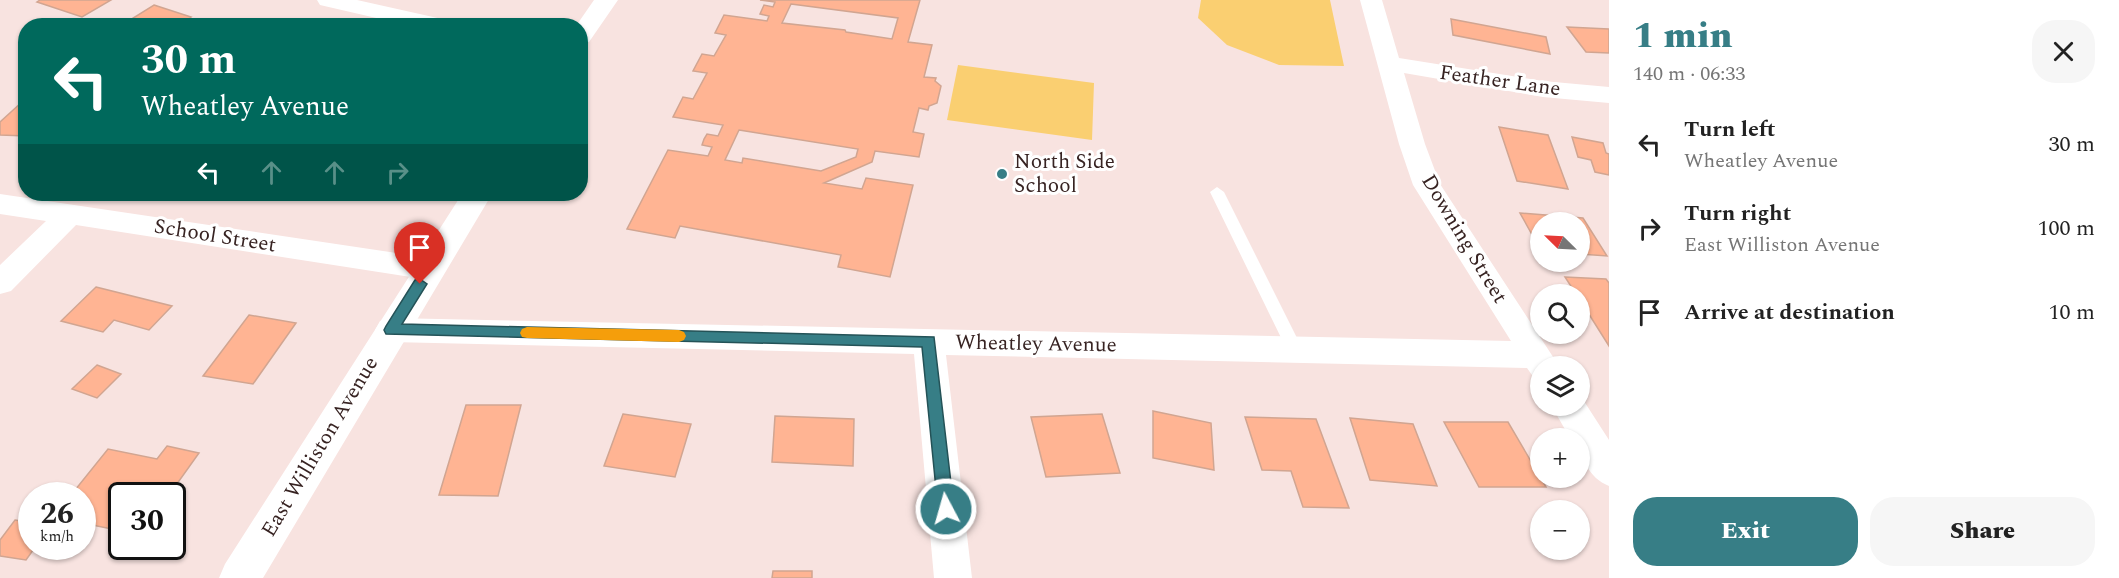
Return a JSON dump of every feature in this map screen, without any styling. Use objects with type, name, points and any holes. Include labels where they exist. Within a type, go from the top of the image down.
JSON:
[{"type":"main road","points":[[588,26],[606,0]]},
{"type":"main road","name":"East Williston Avenue","points":[[240,578],[473,201]]},
{"type":"street","points":[[328,0],[408,18]]},
{"type":"street","name":"Downing Street","points":[[1371,0],[1412,144],[1427,185],[1536,356]]},
{"type":"street","name":"Feather Lane","points":[[1391,64],[1543,89],[1609,95]]},
{"type":"street","name":"School Street","points":[[0,204],[430,268]]},
{"type":"street","points":[[0,283],[70,214]]},
{"type":"street","name":"Wheatley Avenue","points":[[391,330],[1295,350],[1530,360]]},
{"type":"street","points":[[928,341],[953,578]]},
{"type":"street","points":[[1575,416],[1609,470]]},
{"type":"lane","points":[[1217,192],[1295,350]]},
{"type":"shaded area","points":[[1201,0],[1330,0],[1344,66],[1279,65],[1227,45],[1198,18]]},
{"type":"shaded area","points":[[958,65],[1094,83],[1092,140],[947,120]]},
{"type":"building","points":[[40,0],[111,0],[82,17],[37,2]]},
{"type":"building","points":[[760,0],[920,0],[908,42],[932,45],[924,77],[936,78],[935,81],[941,86],[937,103],[929,106],[928,110],[919,108],[913,132],[924,134],[919,157],[875,151],[872,162],[824,183],[862,189],[866,178],[913,185],[890,277],[838,267],[841,255],[680,226],[675,238],[627,229],[668,150],[708,156],[712,147],[702,145],[704,139],[707,134],[718,136],[723,125],[673,117],[683,97],[693,99],[707,73],[693,71],[702,54],[714,56],[726,35],[715,33],[724,15],[767,21],[769,16],[760,14],[764,5],[773,7],[775,2]],"holes":[[[791,4],[898,18],[892,39],[845,30],[782,23]],[[739,130],[858,149],[856,157],[821,171],[743,158],[742,163],[725,160]]]},
{"type":"building","points":[[154,5],[191,17],[190,18],[133,18]]},
{"type":"building","points":[[1451,19],[1546,37],[1550,54],[1453,35]]},
{"type":"building","points":[[1567,27],[1609,29],[1609,53],[1586,52]]},
{"type":"building","points":[[18,106],[18,136],[0,135],[0,122]]},
{"type":"building","points":[[1499,127],[1548,135],[1568,189],[1517,181]]},
{"type":"building","points":[[1572,137],[1603,143],[1606,153],[1609,154],[1609,175],[1595,172],[1591,160],[1578,157]]},
{"type":"building","points":[[1520,213],[1530,214],[1530,231]]},
{"type":"building","points":[[1590,229],[1607,256],[1590,255]]},
{"type":"building","points":[[1565,277],[1606,279],[1609,283],[1609,346],[1590,316],[1590,284],[1570,284]]},
{"type":"building","points":[[96,287],[172,306],[149,330],[114,320],[103,332],[61,321]]},
{"type":"building","points":[[249,315],[296,323],[253,384],[203,376]]},
{"type":"building","points":[[97,365],[121,374],[97,398],[72,389]]},
{"type":"building","points":[[466,405],[521,405],[498,496],[439,495]]},
{"type":"building","points":[[1153,411],[1211,423],[1214,470],[1153,458]]},
{"type":"building","points":[[623,414],[691,424],[675,477],[604,466]]},
{"type":"building","points":[[1102,414],[1120,473],[1046,477],[1031,417]]},
{"type":"building","points":[[775,416],[854,419],[853,466],[772,462]]},
{"type":"building","points":[[1245,417],[1316,419],[1349,508],[1303,507],[1291,471],[1262,470]]},
{"type":"building","points":[[1350,418],[1413,424],[1437,486],[1370,480]]},
{"type":"building","points":[[1444,422],[1508,422],[1530,460],[1530,487],[1479,487]]},
{"type":"building","points":[[167,446],[199,453],[178,482],[108,482],[108,528],[96,526],[96,482],[81,482],[108,449],[157,459]]},
{"type":"building","points":[[15,520],[18,521],[18,559],[0,556],[0,540]]},
{"type":"building","points":[[773,571],[812,571],[812,578],[772,578]]},
{"type":"slow traffic","points":[[527,333],[679,336]]},
{"type":"place","name":"North Side School","points":[[1002,174]]},
{"type":"route","points":[[420,284],[391,330],[928,341],[946,509]]}]
